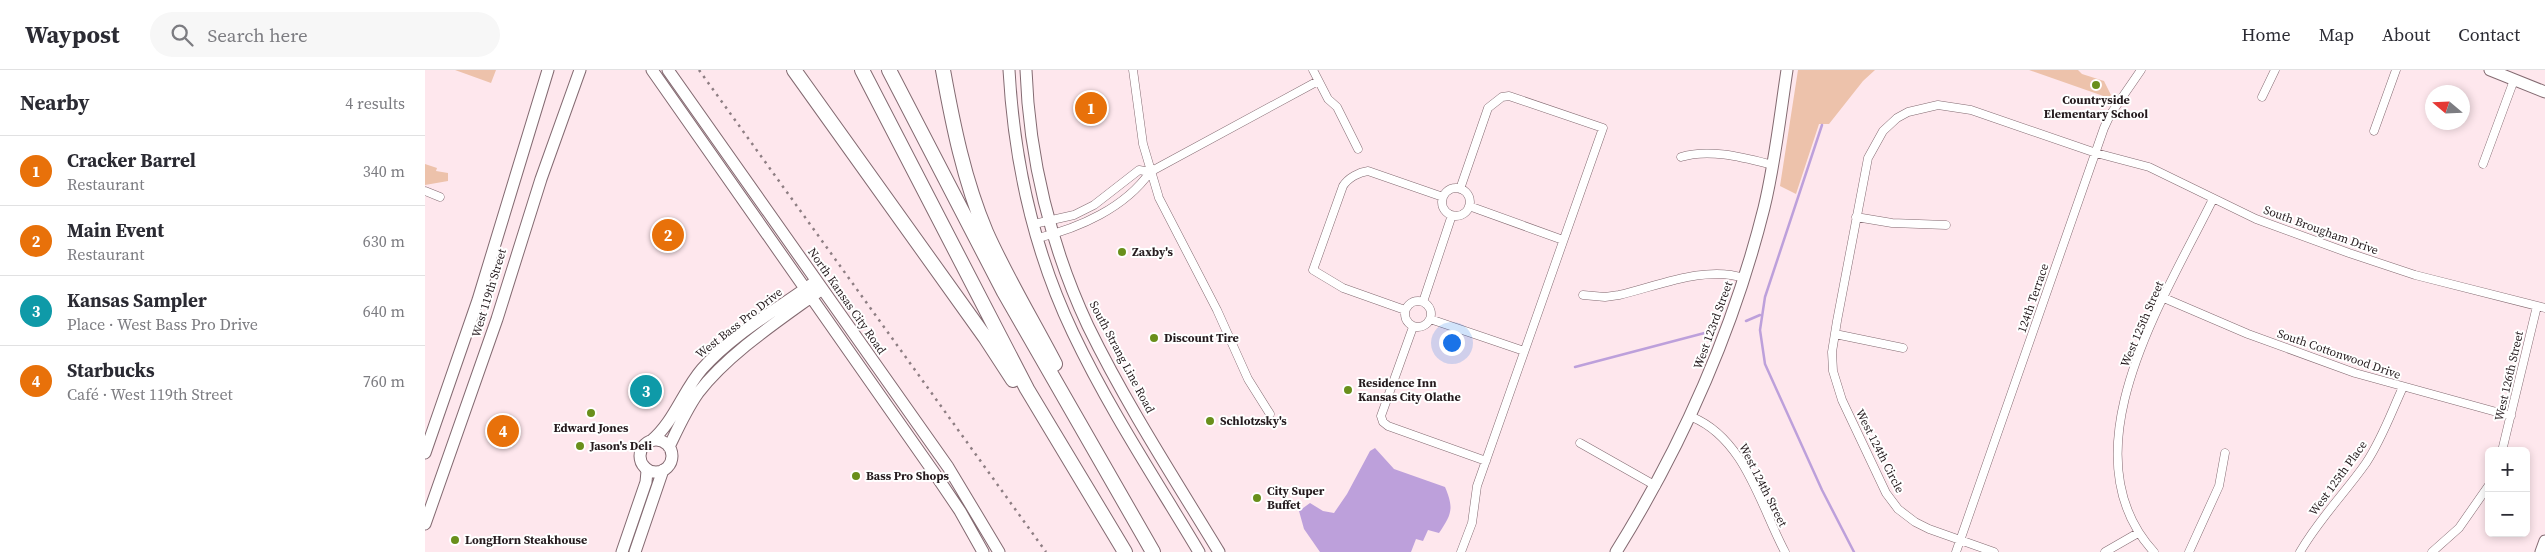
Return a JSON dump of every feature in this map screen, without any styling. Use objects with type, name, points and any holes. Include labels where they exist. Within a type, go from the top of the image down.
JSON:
[{"type":"highway","points":[[794,70],[1014,380],[1027,389]]},
{"type":"highway","points":[[862,70],[1027,389],[1125,552]]},
{"type":"highway","points":[[889,70],[956,202],[1063,399],[1153,552]]},
{"type":"highway","points":[[943,70],[959,149],[976,204],[987,233],[1064,382],[1063,399]]},
{"type":"main road","name":"West 119th Street","points":[[425,453],[478,300],[548,70]]},
{"type":"main road","name":"West 119th Street","points":[[425,524],[497,318],[538,188],[580,70]]},
{"type":"main road","name":"North Kansas City Road","points":[[652,70],[809,292],[960,511],[983,552]]},
{"type":"main road","name":"North Kansas City Road","points":[[668,70],[948,467],[999,552]]},
{"type":"main road","points":[[1009,70],[1018,155],[1034,224],[1060,303],[1090,366],[1199,552]]},
{"type":"main road","name":"South Strang Line Road","points":[[1026,70],[1034,150],[1049,220],[1076,297],[1105,358],[1219,552]]},
{"type":"main road","name":"West 123rd Street","points":[[1616,552],[1656,486],[1692,417],[1727,331],[1745,278],[1764,208],[1773,165],[1787,70]]},
{"type":"main road","points":[[2490,70],[2545,92]]},
{"type":"main road","name":"West Bass Pro Drive","points":[[651,441],[666,426],[688,387],[703,368],[741,336],[819,285]]},
{"type":"main road","name":"West Bass Pro Drive","points":[[669,447],[685,413],[713,375],[809,292]]},
{"type":"main road","points":[[622,552],[646,482],[647,471],[641,451],[651,441],[661,441],[669,447],[672,458],[663,470],[635,552]]},
{"type":"main road","points":[[644,466],[653,471],[663,470]]},
{"type":"main road","points":[[2541,552],[2545,541]]},
{"type":"street","points":[[1133,70],[1143,144],[1150,172],[1168,220],[1217,310],[1248,379],[1271,414]]},
{"type":"street","points":[[1313,70],[1328,100],[1337,107],[1358,149]]},
{"type":"street","name":"124th Terrace","points":[[1956,552],[2110,115],[2141,70]]},
{"type":"street","points":[[2262,97],[2275,70]]},
{"type":"street","points":[[2374,131],[2396,70]]},
{"type":"street","points":[[2483,164],[2514,80]]},
{"type":"street","points":[[1038,238],[1054,234],[1100,216],[1143,182],[1150,172],[1319,81]]},
{"type":"street","points":[[1460,189],[1488,108],[1502,96],[1509,96],[1603,128],[1485,462],[1477,486],[1471,523],[1461,552]]},
{"type":"street","name":"West 124th Circle","points":[[1995,552],[1915,522],[1898,509],[1886,492],[1837,387],[1832,362],[1835,334],[1868,158],[1877,140],[1897,118],[1919,108],[1938,105],[1957,106],[2096,153]]},
{"type":"street","name":"South Brougham Drive","points":[[2096,153],[2155,169],[2213,199],[2256,218],[2349,253],[2415,275],[2541,307]]},
{"type":"street","points":[[1681,157],[1692,154],[1712,154],[1773,165]]},
{"type":"street","points":[[1034,224],[1074,215],[1093,205],[1139,170],[1150,172]]},
{"type":"street","points":[[1405,310],[1343,288],[1313,270],[1343,186],[1355,176],[1368,171],[1443,197]]},
{"type":"street","points":[[1443,197],[1451,189],[1460,189],[1469,198],[1469,206],[1464,213],[1452,215]]},
{"type":"street","points":[[425,192],[440,197]]},
{"type":"street","points":[[1443,197],[1444,208],[1452,215]]},
{"type":"street","name":"West 125th Street","points":[[2154,552],[2138,533],[2121,495],[2117,466],[2117,441],[2121,408],[2143,343],[2213,199]]},
{"type":"street","points":[[1469,206],[1563,240]]},
{"type":"street","points":[[1423,302],[1452,215]]},
{"type":"street","points":[[1856,217],[1891,222],[1946,225]]},
{"type":"street","points":[[1583,296],[1605,297],[1619,295],[1708,274],[1729,274],[1745,278]]},
{"type":"street","name":"South Cottonwood Drive","points":[[2164,298],[2290,350],[2403,388],[2511,416]]},
{"type":"street","points":[[1414,301],[1423,302],[1430,309],[1430,319],[1421,327],[1413,327],[1407,322],[1405,310],[1414,301]]},
{"type":"street","name":"West 126th Street","points":[[2503,447],[2541,307]]},
{"type":"street","points":[[1430,319],[1524,351]]},
{"type":"street","points":[[1413,327],[1381,416],[1383,422],[1388,426],[1485,462]]},
{"type":"street","points":[[1835,334],[1903,348]]},
{"type":"street","name":"West 125th Place","points":[[2301,552],[2322,518],[2365,464],[2381,438],[2403,388]]},
{"type":"street","name":"West 124th Street","points":[[1692,417],[1711,426],[1729,444],[1740,460],[1785,552]]},
{"type":"street","points":[[1580,444],[1656,486]]},
{"type":"street","points":[[2189,552],[2219,486],[2225,453]]},
{"type":"street","points":[[2432,552],[2443,549],[2469,516],[2485,491]]},
{"type":"street","points":[[2105,552],[2138,533]]},
{"type":"shaded area","points":[[455,70],[496,70],[491,83]]},
{"type":"shaded area","points":[[1798,70],[1875,70],[1863,81],[1829,124],[1819,124],[1796,194],[1780,186]]},
{"type":"shaded area","points":[[2029,70],[2078,70],[2082,74],[2104,81],[2111,95],[2109,98]]},
{"type":"shaded area","points":[[425,164],[437,168],[436,171],[448,173],[448,181],[425,185]]},
{"type":"shaded area","points":[[1375,448],[1394,469],[1445,487],[1450,500],[1450,511],[1447,521],[1439,533],[1428,530],[1423,541],[1416,539],[1411,552],[1320,552],[1304,529],[1299,511],[1310,503],[1323,511],[1334,513],[1347,494],[1370,451]]},
{"type":"waterway","points":[[1822,125],[1765,297],[1760,330],[1765,364],[1822,490],[1854,552]]},
{"type":"waterway","points":[[1746,321],[1760,315]]},
{"type":"waterway","points":[[1575,367],[1716,330]]},
{"type":"railway","points":[[699,70],[1046,552]]},
{"type":"place","name":"Countryside Elementary School","points":[[2096,85]]},
{"type":"place","name":"Cracker Barrel","points":[[1091,108]]},
{"type":"place","name":"Main Event","points":[[668,235]]},
{"type":"place","name":"Zaxby's","points":[[1122,252]]},
{"type":"place","name":"Discount Tire","points":[[1154,338]]},
{"type":"place","name":"Residence Inn Kansas City Olathe","points":[[1348,390]]},
{"type":"place","name":"Kansas Sampler","points":[[646,391]]},
{"type":"place","name":"Edward Jones","points":[[591,413]]},
{"type":"place","name":"Schlotzsky's","points":[[1210,421]]},
{"type":"place","name":"Starbucks","points":[[503,431]]},
{"type":"place","name":"Jason's Deli","points":[[580,446]]},
{"type":"place","name":"Bass Pro Shops","points":[[856,476]]},
{"type":"place","name":"City Super Buffet","points":[[1257,498]]},
{"type":"place","name":"LongHorn Steakhouse","points":[[455,540]]}]
